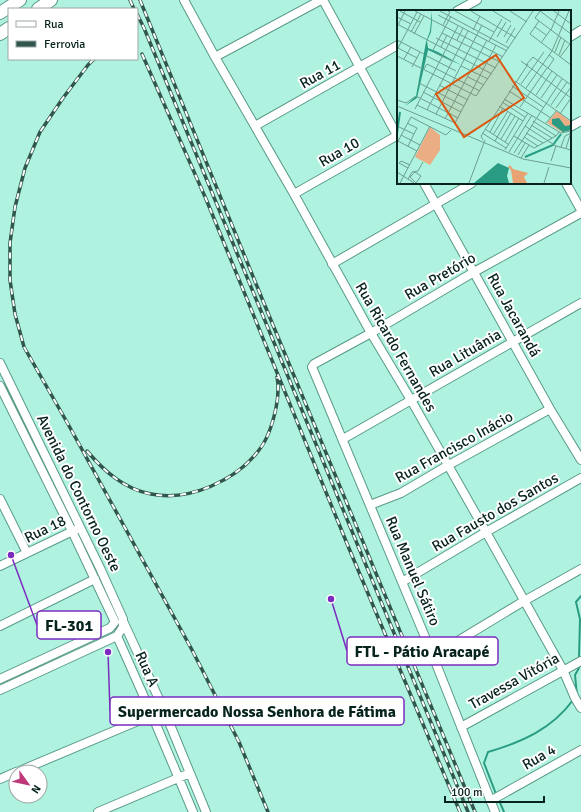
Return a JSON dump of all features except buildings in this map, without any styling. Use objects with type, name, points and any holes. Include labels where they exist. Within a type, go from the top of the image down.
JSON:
[{"type":"highway","points":[[0,13],[20,0]]},
{"type":"highway","points":[[39,8],[51,0]]},
{"type":"street","name":"Rua Ricardo Fernandes","points":[[184,0],[371,333],[486,532],[563,670],[581,708]]},
{"type":"street","points":[[215,57],[322,0],[397,134]]},
{"type":"street","points":[[466,6],[477,0]]},
{"type":"street","points":[[571,36],[581,30]]},
{"type":"street","name":"Rua 11","points":[[255,126],[397,46]]},
{"type":"street","points":[[571,127],[581,121]]},
{"type":"street","name":"Rua 10","points":[[294,194],[397,137]]},
{"type":"street","name":"Rua Jacarandá","points":[[425,184],[550,409],[581,460]]},
{"type":"street","points":[[332,264],[470,184]]},
{"type":"street","points":[[567,184],[581,212]]},
{"type":"street","name":"Rua Pretório","points":[[313,365],[581,212]]},
{"type":"street","name":"Rua Lituânia","points":[[343,439],[581,303]]},
{"type":"street","name":"Avenida do Contorno Oeste","points":[[0,363],[37,436],[123,616],[123,621],[164,710],[206,812]]},
{"type":"street","name":"Rua Manuel Sátiro","points":[[313,365],[312,368],[433,656],[495,812]]},
{"type":"street","name":"Avenida do Contorno Oeste","points":[[0,386],[115,621],[110,628],[1,685]]},
{"type":"street","name":"Rua Francisco Inácio","points":[[370,505],[401,493],[550,409]]},
{"type":"street","points":[[27,441],[37,436]]},
{"type":"street","points":[[35,456],[44,452]]},
{"type":"street","name":"Rua Fausto dos Santos","points":[[402,582],[581,478]]},
{"type":"street","points":[[0,499],[27,553]]},
{"type":"street","name":"Rua 18","points":[[0,566],[80,527]]},
{"type":"street","points":[[433,656],[524,601],[581,569]]},
{"type":"street","points":[[0,626],[95,579]]},
{"type":"street","points":[[1,685],[117,636],[121,630],[123,621]]},
{"type":"street","name":"Rua A","points":[[117,636],[193,812]]},
{"type":"street","name":"Travessa Vitória","points":[[461,727],[581,660]]},
{"type":"street","points":[[135,676],[146,671]]},
{"type":"street","points":[[142,691],[153,686]]},
{"type":"street","points":[[35,764],[164,710]]},
{"type":"street","name":"Rua 4","points":[[490,801],[581,750]]},
{"type":"street","points":[[98,812],[190,773]]},
{"type":"waterway","points":[[579,658],[580,619],[576,602],[581,596]]},
{"type":"waterway","points":[[577,695],[575,675],[579,665]]},
{"type":"waterway","points":[[496,794],[484,763],[488,752],[513,744],[546,727],[556,719],[573,700]]},
{"type":"waterway","points":[[498,798],[504,812]]},
{"type":"railway","points":[[130,0],[134,8]]},
{"type":"railway","points":[[140,0],[475,812]]},
{"type":"railway","points":[[138,16],[468,812]]},
{"type":"railway","points":[[142,54],[206,199],[348,546],[460,812]]},
{"type":"railway","points":[[93,60],[63,98],[40,132],[25,168],[15,207],[10,243],[10,280],[15,314],[24,347],[191,648],[239,742],[268,812]]},
{"type":"railway","points":[[87,451],[115,478],[141,492],[166,496],[196,492],[211,486],[238,471],[250,461],[262,446],[270,430],[276,408],[278,392],[277,377]]},
{"type":"place","name":"FL-301","points":[[11,555]]},
{"type":"place","name":"FTL - Pátio Aracapé","points":[[331,599]]},
{"type":"place","name":"Supermercado Nossa Senhora de Fátima","points":[[108,652]]}]
